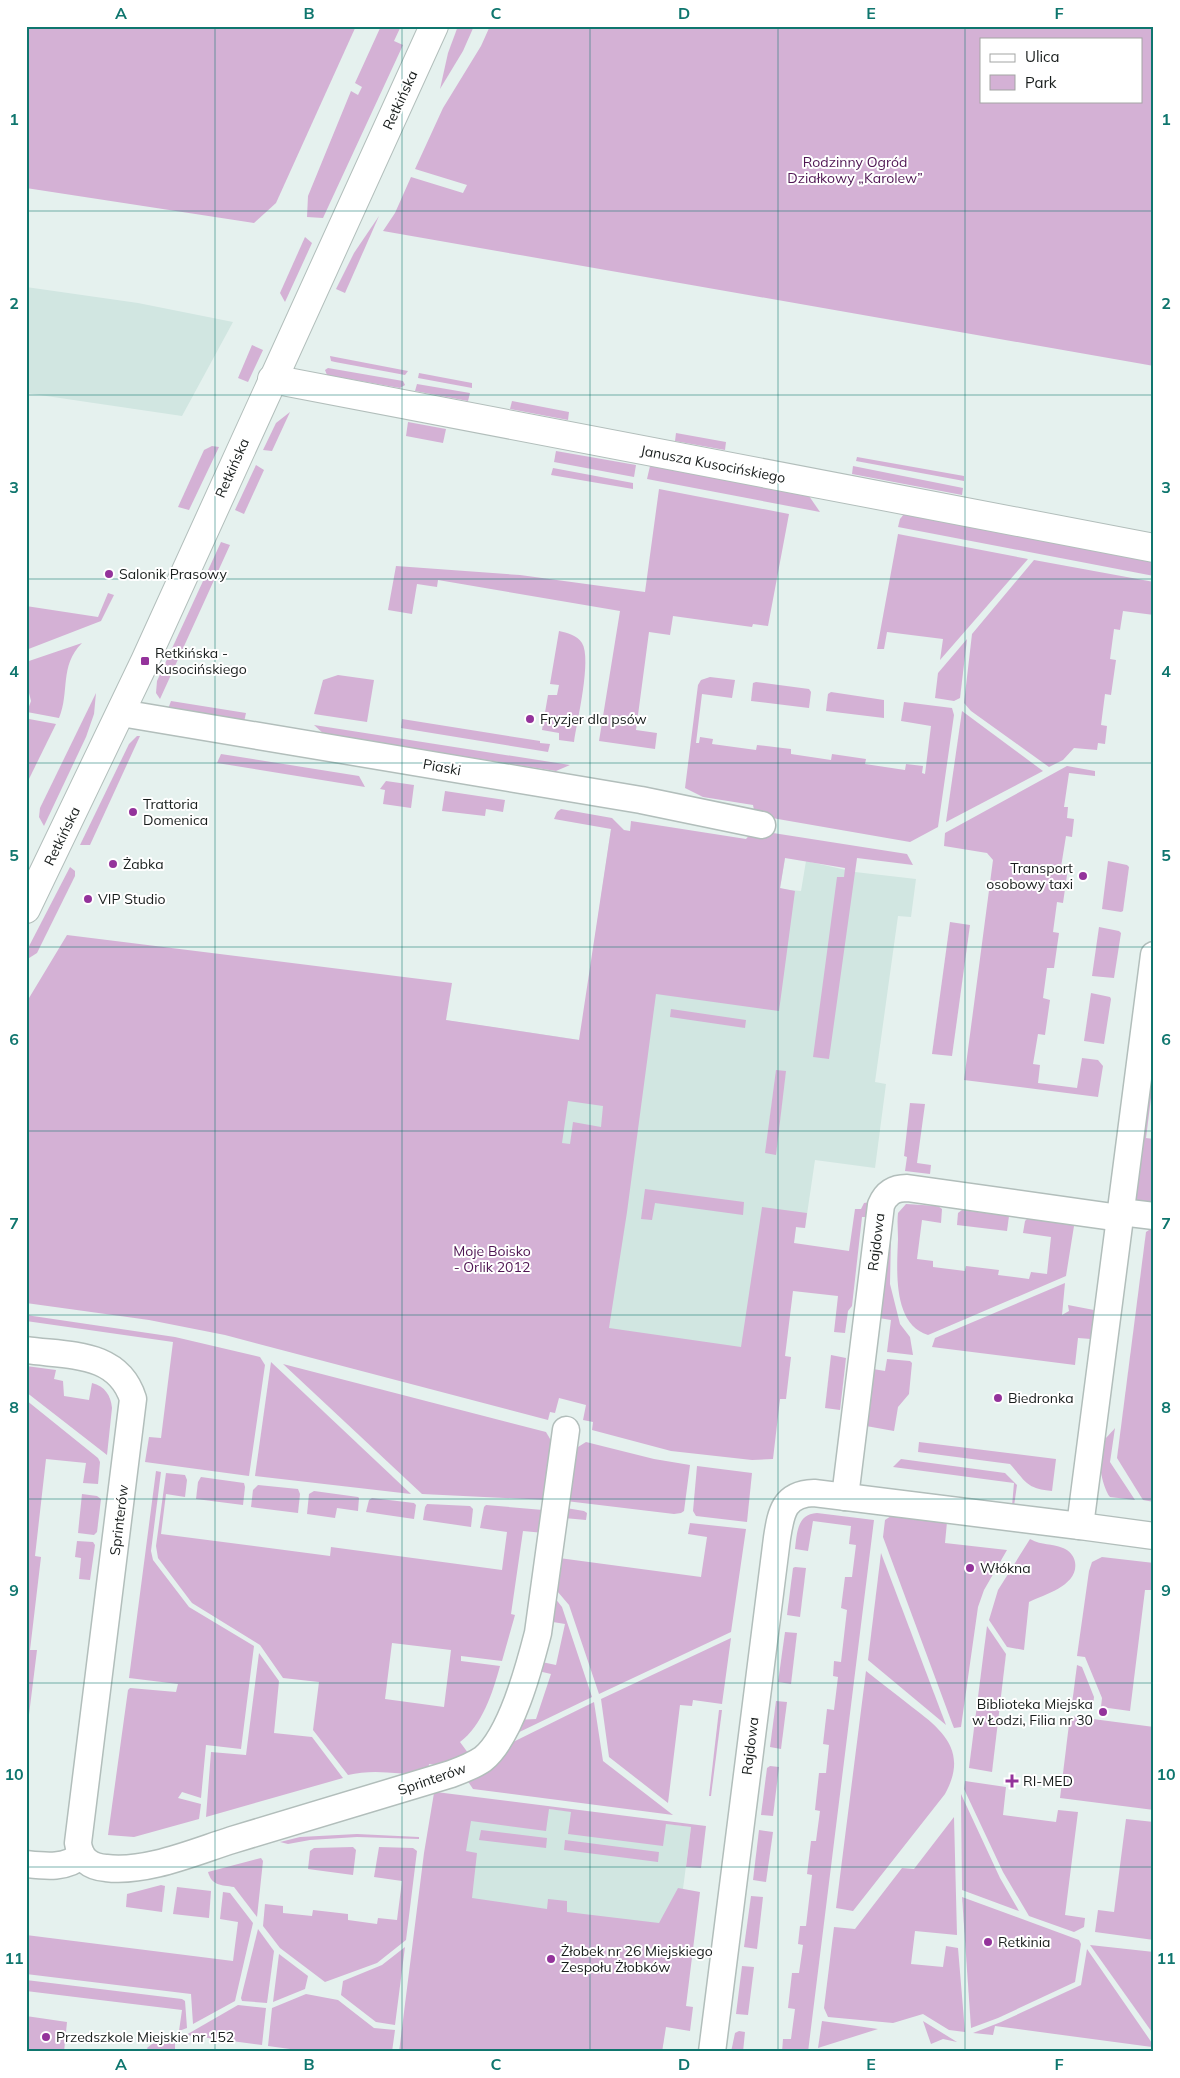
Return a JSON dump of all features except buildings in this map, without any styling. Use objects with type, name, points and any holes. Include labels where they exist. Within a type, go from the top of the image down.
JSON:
[{"type":"street","name":"Retkińska","points":[[26,908],[121,713],[434,26]]},
{"type":"street","name":"Janusza Kusocińskiego","points":[[272,379],[1154,548]]},
{"type":"street","name":"Piaski","points":[[121,713],[678,806],[762,825]]},
{"type":"street","points":[[1080,1526],[1120,1215],[1149,1024],[1154,955]]},
{"type":"street","name":"Rajdowa","points":[[845,1497],[881,1205],[889,1193],[898,1188],[907,1188],[1120,1215],[1154,1216]]},
{"type":"street","name":"Sprinterów","points":[[26,1350],[104,1362],[121,1375],[133,1399],[78,1843],[81,1856],[90,1864],[107,1869],[148,1866],[451,1774],[468,1768],[484,1758],[500,1738],[509,1721],[538,1633],[566,1430]]},
{"type":"street","name":"Rajdowa","points":[[712,2052],[780,1520],[788,1503],[794,1497],[802,1494],[845,1497],[1154,1536]]},
{"type":"street","points":[[26,1864],[55,1866],[72,1862],[81,1856]]},
{"type":"shaded area","points":[[26,287],[138,303],[233,322],[182,416],[26,393]]},
{"type":"shaded area","points":[[611,829],[785,858],[780,889],[801,891],[806,861],[855,872],[916,879],[911,917],[898,916],[875,1082],[886,1084],[875,1168],[815,1160],[805,1228],[796,1227],[794,1241],[763,1237],[743,1365],[395,1320],[445,1020],[580,1040]]},
{"type":"shaded area","name":"Żłobek nr 26 Miejskiego Zespołu Żłobków","points":[[450,1796],[691,1827],[662,2052],[418,2029]]},
{"type":"green space","points":[[26,26],[356,26],[276,203],[254,223],[26,188]]},
{"type":"green space","points":[[381,26],[401,26],[394,41],[403,45],[323,218],[307,217],[308,196],[351,91],[358,95],[362,87],[355,83]]},
{"type":"green space","points":[[458,26],[474,26],[463,51],[440,89],[448,53]]},
{"type":"green space","name":"Rodzinny Ogród Działkowy „Karolew”","points":[[490,26],[1154,26],[1154,366],[383,231],[395,213],[411,177],[463,193],[467,185],[415,169],[443,108],[481,46]]},
{"type":"green space","points":[[379,216],[345,293],[336,289],[354,253]]},
{"type":"green space","points":[[305,237],[312,243],[285,302],[280,293]]},
{"type":"green space","points":[[252,345],[263,350],[248,382],[238,378]]},
{"type":"green space","points":[[330,356],[408,371],[405,375],[335,362],[331,361]]},
{"type":"green space","points":[[328,368],[403,381],[405,385],[400,388],[327,375],[325,370]]},
{"type":"green space","points":[[419,373],[472,383],[472,388],[418,378]]},
{"type":"green space","points":[[417,384],[470,393],[468,401],[415,391]]},
{"type":"green space","points":[[512,401],[569,412],[568,420],[510,409]]},
{"type":"green space","points":[[290,412],[272,451],[263,450],[276,423]]},
{"type":"green space","points":[[408,422],[446,429],[443,443],[406,436]]},
{"type":"green space","points":[[676,433],[726,442],[725,450],[675,441]]},
{"type":"green space","points":[[212,446],[219,447],[189,510],[178,507],[204,450]]},
{"type":"green space","points":[[556,451],[636,465],[634,477],[554,462]]},
{"type":"green space","points":[[857,457],[964,476],[964,481],[856,461]]},
{"type":"green space","points":[[256,465],[264,470],[244,514],[235,510]]},
{"type":"green space","points":[[650,466],[809,496],[820,512],[647,479]]},
{"type":"green space","points":[[853,466],[963,488],[962,495],[852,474]]},
{"type":"green space","points":[[553,468],[633,483],[633,489],[551,475]]},
{"type":"green space","points":[[659,489],[789,514],[768,626],[753,624],[752,627],[673,616],[670,635],[649,632],[636,730],[657,733],[655,749],[599,741],[620,611],[438,580],[437,587],[417,584],[412,614],[388,610],[396,566],[520,575],[645,592]]},
{"type":"green space","points":[[904,514],[1154,561],[1154,576],[898,527],[900,519]]},
{"type":"green space","points":[[898,534],[1028,559],[940,660],[943,639],[887,632],[884,649],[877,649]]},
{"type":"green space","points":[[221,542],[230,545],[160,699],[156,693],[157,681]]},
{"type":"green space","points":[[1034,560],[1154,582],[1154,615],[1123,611],[1120,630],[1114,629],[1110,659],[1116,660],[1111,695],[1105,694],[1101,725],[1107,726],[1105,744],[1098,743],[1097,750],[1074,748],[1063,760],[1049,767],[971,711],[964,703],[972,634]]},
{"type":"green space","points":[[108,593],[114,595],[101,621],[26,650],[26,606],[98,617]]},
{"type":"green space","points":[[559,631],[577,638],[582,643],[585,651],[585,676],[574,742],[559,740],[559,733],[542,730],[548,695],[557,695],[559,685],[550,684]]},
{"type":"green space","points":[[967,639],[960,698],[954,701],[935,698],[938,673]]},
{"type":"green space","points":[[82,643],[70,661],[59,718],[27,712],[31,701],[26,681],[26,662]]},
{"type":"green space","points":[[338,675],[374,680],[367,722],[314,714],[323,680]]},
{"type":"green space","points":[[710,677],[735,680],[732,698],[702,694],[696,743],[699,743],[700,737],[713,739],[712,744],[756,750],[757,745],[791,749],[791,754],[831,760],[832,754],[866,759],[865,764],[905,770],[906,764],[923,766],[922,773],[925,774],[931,726],[901,721],[904,702],[952,708],[954,715],[938,827],[910,842],[755,815],[753,805],[703,797],[685,788],[698,685],[701,680]]},
{"type":"green space","points":[[753,683],[809,689],[811,692],[809,708],[751,701]]},
{"type":"green space","points":[[831,692],[884,700],[884,718],[826,711],[828,694]]},
{"type":"green space","points":[[96,693],[94,714],[86,737],[44,826],[39,817],[40,808]]},
{"type":"green space","points":[[171,701],[246,713],[244,722],[168,709]]},
{"type":"green space","points":[[962,711],[1043,771],[946,822]]},
{"type":"green space","points":[[29,719],[56,724],[26,785],[26,725]]},
{"type":"green space","points":[[402,719],[550,744],[548,752],[401,728]]},
{"type":"green space","points":[[314,725],[570,765],[556,771],[325,735]]},
{"type":"green space","points":[[137,736],[140,736],[90,845],[80,845],[129,744]]},
{"type":"green space","points":[[221,754],[359,776],[365,787],[217,763]]},
{"type":"green space","points":[[1067,766],[1095,771],[1095,776],[1069,773],[1064,807],[1068,807],[1067,818],[1074,819],[1072,837],[1066,836],[1061,867],[1068,868],[1063,903],[1057,902],[1053,932],[1059,933],[1054,968],[1047,968],[1043,998],[1050,1000],[1045,1035],[1038,1034],[1033,1064],[1040,1065],[1038,1083],[1077,1088],[1082,1058],[1098,1060],[1103,1066],[1098,1097],[964,1080],[993,860],[987,853],[944,846],[945,833]]},
{"type":"green space","points":[[386,781],[414,785],[411,808],[383,804],[385,790],[380,789]]},
{"type":"green space","points":[[445,791],[505,800],[503,812],[486,809],[485,816],[442,811]]},
{"type":"green space","name":"Moje Boisko - Orlik 2012","points":[[561,809],[612,818],[624,830],[630,831],[631,821],[746,839],[754,830],[907,854],[913,865],[857,858],[829,1059],[813,1057],[837,877],[844,877],[845,868],[785,858],[780,888],[795,891],[779,1011],[656,994],[627,1212],[609,1328],[741,1347],[762,1207],[807,1213],[805,1228],[796,1227],[794,1243],[849,1251],[855,1209],[861,1209],[864,1203],[871,1202],[868,1217],[862,1217],[852,1306],[848,1311],[845,1333],[834,1332],[838,1296],[793,1291],[785,1356],[791,1357],[786,1399],[780,1399],[773,1459],[752,1460],[671,1451],[592,1430],[593,1422],[583,1420],[586,1405],[559,1398],[555,1413],[550,1412],[548,1420],[225,1335],[149,1320],[26,1303],[26,1003],[67,935],[452,983],[446,1020],[579,1040],[611,829],[554,819],[557,812]],"holes":[[[568,1101],[603,1106],[601,1127],[573,1122],[570,1144],[562,1143]]]},
{"type":"green space","points":[[1108,861],[1129,867],[1123,911],[1121,912],[1102,909]]},
{"type":"green space","points":[[70,867],[75,871],[75,876],[37,953],[26,960],[26,952]]},
{"type":"green space","points":[[950,922],[970,925],[952,1056],[932,1054]]},
{"type":"green space","points":[[1099,927],[1121,933],[1114,978],[1092,976]]},
{"type":"green space","points":[[1091,993],[1110,997],[1111,999],[1104,1044],[1084,1041]]},
{"type":"green space","points":[[671,1009],[746,1020],[745,1028],[670,1017]]},
{"type":"green space","points":[[776,1070],[786,1071],[776,1155],[765,1153]]},
{"type":"green space","points":[[1150,1078],[1154,1079],[1154,1098],[1151,1098],[1146,1138],[1154,1139],[1154,1209],[1134,1207]]},
{"type":"green space","points":[[910,1103],[925,1104],[917,1163],[931,1165],[930,1174],[905,1171],[907,1157],[904,1156]]},
{"type":"green space","points":[[645,1189],[744,1202],[743,1215],[655,1203],[652,1220],[641,1219]]},
{"type":"green space","points":[[906,1204],[938,1206],[942,1209],[941,1223],[922,1220],[917,1259],[933,1261],[933,1267],[965,1271],[966,1266],[999,1270],[998,1275],[1029,1279],[1031,1272],[1047,1274],[1051,1237],[1023,1233],[1025,1221],[1027,1219],[1072,1224],[1074,1226],[1066,1276],[928,1335],[916,1329],[908,1320],[902,1308],[899,1294],[897,1265],[898,1213]]},
{"type":"green space","points":[[962,1210],[1009,1216],[1007,1231],[957,1225],[958,1213]]},
{"type":"green space","points":[[1154,1228],[1154,1502],[1143,1500],[1117,1458],[1146,1232]]},
{"type":"green space","points":[[888,1233],[891,1236],[890,1284],[900,1324],[910,1337],[913,1355],[887,1352],[891,1320],[879,1318]]},
{"type":"green space","points":[[1065,1283],[1062,1315],[1069,1311],[1068,1305],[1094,1310],[1091,1339],[1078,1338],[1075,1365],[932,1347],[935,1338]]},
{"type":"green space","points":[[26,1315],[175,1337],[260,1357],[265,1365],[249,1476],[145,1462],[149,1437],[161,1438],[173,1342],[26,1321]]},
{"type":"green space","points":[[831,1355],[846,1358],[840,1410],[825,1408]]},
{"type":"green space","points":[[887,1359],[910,1361],[912,1363],[909,1394],[898,1407],[894,1431],[866,1426],[873,1369],[885,1371]]},
{"type":"green space","points":[[271,1362],[411,1494],[255,1476]]},
{"type":"green space","points":[[283,1364],[546,1432],[556,1449],[549,1500],[422,1494]]},
{"type":"green space","points":[[26,1366],[56,1370],[54,1379],[63,1381],[64,1396],[89,1400],[92,1383],[104,1389],[109,1396],[112,1408],[107,1455],[26,1392]]},
{"type":"green space","points":[[26,1400],[98,1458],[100,1462],[98,1484],[83,1483],[86,1463],[46,1459],[35,1556],[41,1557],[30,1650],[37,1650],[26,1739]]},
{"type":"green space","points":[[1115,1428],[1110,1462],[1135,1500],[1110,1497],[1102,1479],[1100,1449]]},
{"type":"green space","points":[[586,1442],[654,1459],[690,1465],[684,1511],[674,1514],[566,1501],[570,1452]]},
{"type":"green space","points":[[919,1442],[1056,1459],[1052,1491],[1028,1484],[1010,1464],[918,1452]]},
{"type":"green space","points":[[901,1459],[1005,1473],[1017,1485],[1014,1506],[1012,1506],[1014,1483],[893,1467]]},
{"type":"green space","points":[[697,1466],[752,1473],[747,1522],[696,1516],[693,1511]]},
{"type":"green space","points":[[156,1471],[161,1472],[151,1551],[153,1560],[189,1607],[254,1646],[241,1749],[206,1745],[201,1798],[182,1792],[178,1798],[201,1804],[199,1819],[134,1837],[108,1835],[128,1690],[130,1688],[176,1692],[178,1684],[129,1678]]},
{"type":"green space","points":[[166,1473],[185,1475],[187,1480],[185,1497],[166,1494],[161,1534],[330,1556],[331,1547],[502,1570],[507,1532],[480,1528],[484,1507],[486,1505],[543,1510],[544,1533],[523,1531],[511,1614],[515,1615],[502,1661],[461,1656],[461,1661],[500,1666],[486,1708],[475,1727],[460,1742],[471,1757],[435,1768],[436,1765],[429,1764],[428,1771],[421,1776],[375,1772],[348,1775],[313,1730],[319,1682],[283,1678],[260,1645],[192,1603],[158,1558],[156,1546]],"holes":[[[392,1643],[451,1650],[444,1707],[385,1699]]]},
{"type":"green space","points":[[201,1477],[244,1483],[243,1505],[196,1499],[198,1482]]},
{"type":"green space","points":[[258,1485],[298,1489],[300,1494],[298,1513],[251,1507],[253,1490]]},
{"type":"green space","points":[[314,1491],[358,1497],[358,1511],[337,1508],[335,1518],[307,1514],[309,1494]]},
{"type":"green space","points":[[82,1494],[97,1496],[101,1499],[97,1532],[94,1535],[78,1533]]},
{"type":"green space","points":[[372,1498],[414,1503],[416,1505],[414,1519],[366,1512],[369,1500]]},
{"type":"green space","points":[[427,1504],[470,1506],[473,1509],[471,1527],[423,1520]]},
{"type":"green space","points":[[566,1508],[587,1513],[586,1520],[564,1518]]},
{"type":"green space","points":[[817,1513],[874,1520],[808,2052],[782,2052],[783,2039],[791,2039],[795,2009],[788,2008],[792,1973],[799,1973],[803,1945],[798,1944],[800,1926],[806,1926],[812,1875],[807,1874],[811,1841],[816,1841],[820,1811],[815,1810],[819,1773],[826,1773],[829,1745],[823,1744],[827,1709],[834,1710],[838,1677],[833,1676],[834,1661],[841,1662],[847,1610],[841,1608],[845,1577],[852,1577],[856,1545],[849,1544],[851,1526],[813,1521],[808,1551],[795,1549],[799,1525],[805,1517]]},
{"type":"green space","points":[[891,1516],[947,1522],[945,1543],[1007,1550],[984,1590],[978,1607],[961,1727],[954,1728],[883,1537],[885,1520]]},
{"type":"green space","points":[[564,1521],[559,1558],[701,1577],[707,1537],[688,1534],[690,1523],[746,1529],[731,1632],[599,1694],[569,1605],[552,1585]]},
{"type":"green space","points":[[1030,1539],[1039,1543],[1059,1546],[1067,1550],[1075,1562],[1075,1570],[1067,1583],[1060,1588],[1029,1602],[1024,1650],[1007,1647],[989,1620],[998,1590]]},
{"type":"green space","points":[[77,1541],[93,1542],[95,1545],[90,1580],[79,1579],[81,1558],[75,1557]]},
{"type":"green space","points":[[881,1553],[946,1725],[868,1660]]},
{"type":"green space","points":[[1102,1557],[1154,1563],[1154,1590],[1145,1590],[1130,1711],[1101,1707],[1102,1698],[1085,1657],[1077,1656],[1089,1571],[1092,1562]]},
{"type":"green space","points":[[793,1568],[806,1568],[800,1617],[787,1615]]},
{"type":"green space","points":[[551,1593],[562,1607],[592,1697],[507,1738],[516,1720],[536,1719],[551,1674],[534,1670],[537,1661],[556,1665],[565,1624],[547,1621]]},
{"type":"green space","points":[[987,1626],[1006,1654],[992,1772],[969,1768]]},
{"type":"green space","points":[[785,1632],[797,1633],[791,1684],[778,1682]]},
{"type":"green space","points":[[731,1638],[722,1704],[693,1700],[692,1706],[680,1705],[668,1803],[609,1757],[601,1699]]},
{"type":"green space","points":[[259,1653],[279,1681],[274,1733],[312,1737],[343,1778],[206,1817],[211,1752],[246,1755]]},
{"type":"green space","points":[[1077,1665],[1082,1667],[1094,1697],[1093,1706],[1072,1704]]},
{"type":"green space","points":[[866,1671],[924,1716],[943,1734],[953,1754],[954,1766],[945,1794],[853,1911],[836,1908]]},
{"type":"green space","points":[[776,1701],[787,1702],[781,1749],[770,1747]]},
{"type":"green space","points":[[594,1702],[603,1761],[673,1815],[473,1789],[465,1777],[501,1748]]},
{"type":"green space","points":[[719,1710],[722,1710],[711,1796],[709,1796]]},
{"type":"green space","points":[[1070,1716],[1154,1727],[1154,1810],[1060,1798]]},
{"type":"green space","points":[[770,1766],[779,1767],[773,1816],[761,1815],[767,1768]]},
{"type":"green space","points":[[965,1781],[1006,1787],[1003,1815],[1056,1822],[1058,1810],[1078,1812],[1065,1915],[1085,1918],[1084,1927],[1074,1932],[1029,1916],[1003,1872],[964,1789]]},
{"type":"green space","name":"Żłobek nr 26 Miejskiego Zespołu Żłobków","points":[[434,1793],[706,1826],[701,1868],[686,1867],[691,1827],[666,1824],[663,1846],[568,1834],[571,1812],[549,1809],[546,1831],[471,1821],[466,1851],[477,1853],[472,1898],[547,1909],[548,1899],[567,1901],[567,1912],[659,1923],[678,1888],[700,1892],[686,2006],[693,2007],[690,2031],[666,2027],[662,2052],[399,2052],[424,1853]]},
{"type":"green space","points":[[961,1794],[1000,1878],[1019,1911],[962,1890]]},
{"type":"green space","points":[[954,1817],[957,1935],[915,1931],[911,1964],[943,1967],[946,1946],[958,1948],[965,2032],[949,2030],[923,2014],[893,2023],[828,2017],[824,2008],[834,1927],[855,1929],[902,1868],[914,1869]]},
{"type":"green space","points":[[1126,1819],[1154,1822],[1154,1940],[1095,1932],[1098,1910],[1114,1912]]},
{"type":"green space","points":[[481,1830],[547,1838],[546,1848],[479,1840]]},
{"type":"green space","points":[[759,1830],[773,1832],[766,1882],[753,1880]]},
{"type":"green space","points":[[357,1834],[419,1837],[419,1839],[357,1837],[310,1840],[288,1844],[280,1842],[300,1837]]},
{"type":"green space","points":[[565,1840],[659,1852],[658,1862],[564,1850]]},
{"type":"green space","points":[[353,1847],[356,1850],[353,1875],[308,1869],[310,1851],[314,1848]]},
{"type":"green space","points":[[379,1847],[413,1848],[417,1851],[406,1940],[377,1963],[325,1982],[280,1948],[263,1926],[265,1904],[283,1906],[283,1913],[312,1916],[313,1910],[348,1914],[348,1920],[377,1924],[378,1918],[397,1920],[402,1881],[374,1877]]},
{"type":"green space","points":[[261,1858],[263,1861],[257,1917],[234,1887],[215,1882],[208,1872]]},
{"type":"green space","points":[[161,1885],[165,1886],[162,1912],[126,1907],[127,1894]]},
{"type":"green space","points":[[177,1887],[211,1891],[209,1918],[173,1914]]},
{"type":"green space","points":[[223,1892],[230,1893],[253,1923],[235,2001],[193,2024],[191,1994],[26,1974],[26,1935],[233,1961],[238,1922],[220,1919]]},
{"type":"green space","points":[[751,1896],[763,1897],[757,1949],[744,1947]]},
{"type":"green space","points":[[962,1897],[1079,1940],[1081,1944],[1075,1982],[998,2018],[971,2028]]},
{"type":"green space","points":[[258,1929],[274,1951],[267,2003],[242,2001],[241,1998]]},
{"type":"green space","points":[[1090,1945],[1154,1952],[1154,2035]]},
{"type":"green space","points":[[405,1947],[395,2025],[376,2022],[341,1995],[343,1981],[382,1965]]},
{"type":"green space","points":[[1087,1949],[1152,2043],[1152,2047],[995,2026],[993,2035],[973,2033],[1081,1985]]},
{"type":"green space","points":[[279,1954],[308,1976],[305,1989],[273,2002]]},
{"type":"green space","points":[[742,1966],[754,1967],[748,2015],[736,2014]]},
{"type":"green space","points":[[26,1980],[182,1999],[185,2001],[187,2028],[179,2031],[182,2010],[26,1991]]},
{"type":"green space","points":[[306,1994],[338,2000],[374,2028],[395,2030],[392,2052],[312,2052],[268,2046],[272,2008]]},
{"type":"green space","points":[[238,2005],[266,2008],[262,2045],[186,2035]]},
{"type":"green space","name":"Przedszkole Miejskie nr 152","points":[[26,2016],[67,2022],[64,2052],[26,2052]]},
{"type":"green space","points":[[822,2021],[878,2029],[818,2048]]},
{"type":"green space","points":[[923,2021],[957,2042],[943,2039],[931,2044]]},
{"type":"green space","points":[[739,2031],[745,2032],[743,2052],[731,2052],[735,2033]]},
{"type":"green space","points":[[162,2042],[175,2043],[175,2052],[149,2052],[147,2048],[152,2044]]},
{"type":"place","name":"Salonik Prasowy","points":[[109,574]]},
{"type":"place","name":"Retkińska - Kusocińskiego","points":[[145,661]]},
{"type":"place","name":"Fryzjer dla psów","points":[[530,719]]},
{"type":"place","name":"Trattoria Domenica","points":[[133,812]]},
{"type":"place","name":"Żabka","points":[[113,864]]},
{"type":"place","name":"Transport osobowy taxi","points":[[1083,876]]},
{"type":"place","name":"VIP Studio","points":[[88,899]]},
{"type":"place","name":"Biedronka","points":[[998,1398]]},
{"type":"place","name":"Włókna","points":[[970,1568]]},
{"type":"place","name":"Biblioteka Miejska w Łodzi, Filia nr 30","points":[[1103,1712]]},
{"type":"place","name":"RI-MED","points":[[1012,1781]]},
{"type":"place","name":"Retkinia","points":[[988,1942]]},
{"type":"place","name":"Żłobek nr 26 Miejskiego Zespołu Żłobków","points":[[551,1959]]},
{"type":"place","name":"Przedszkole Miejskie nr 152","points":[[46,2037]]}]
